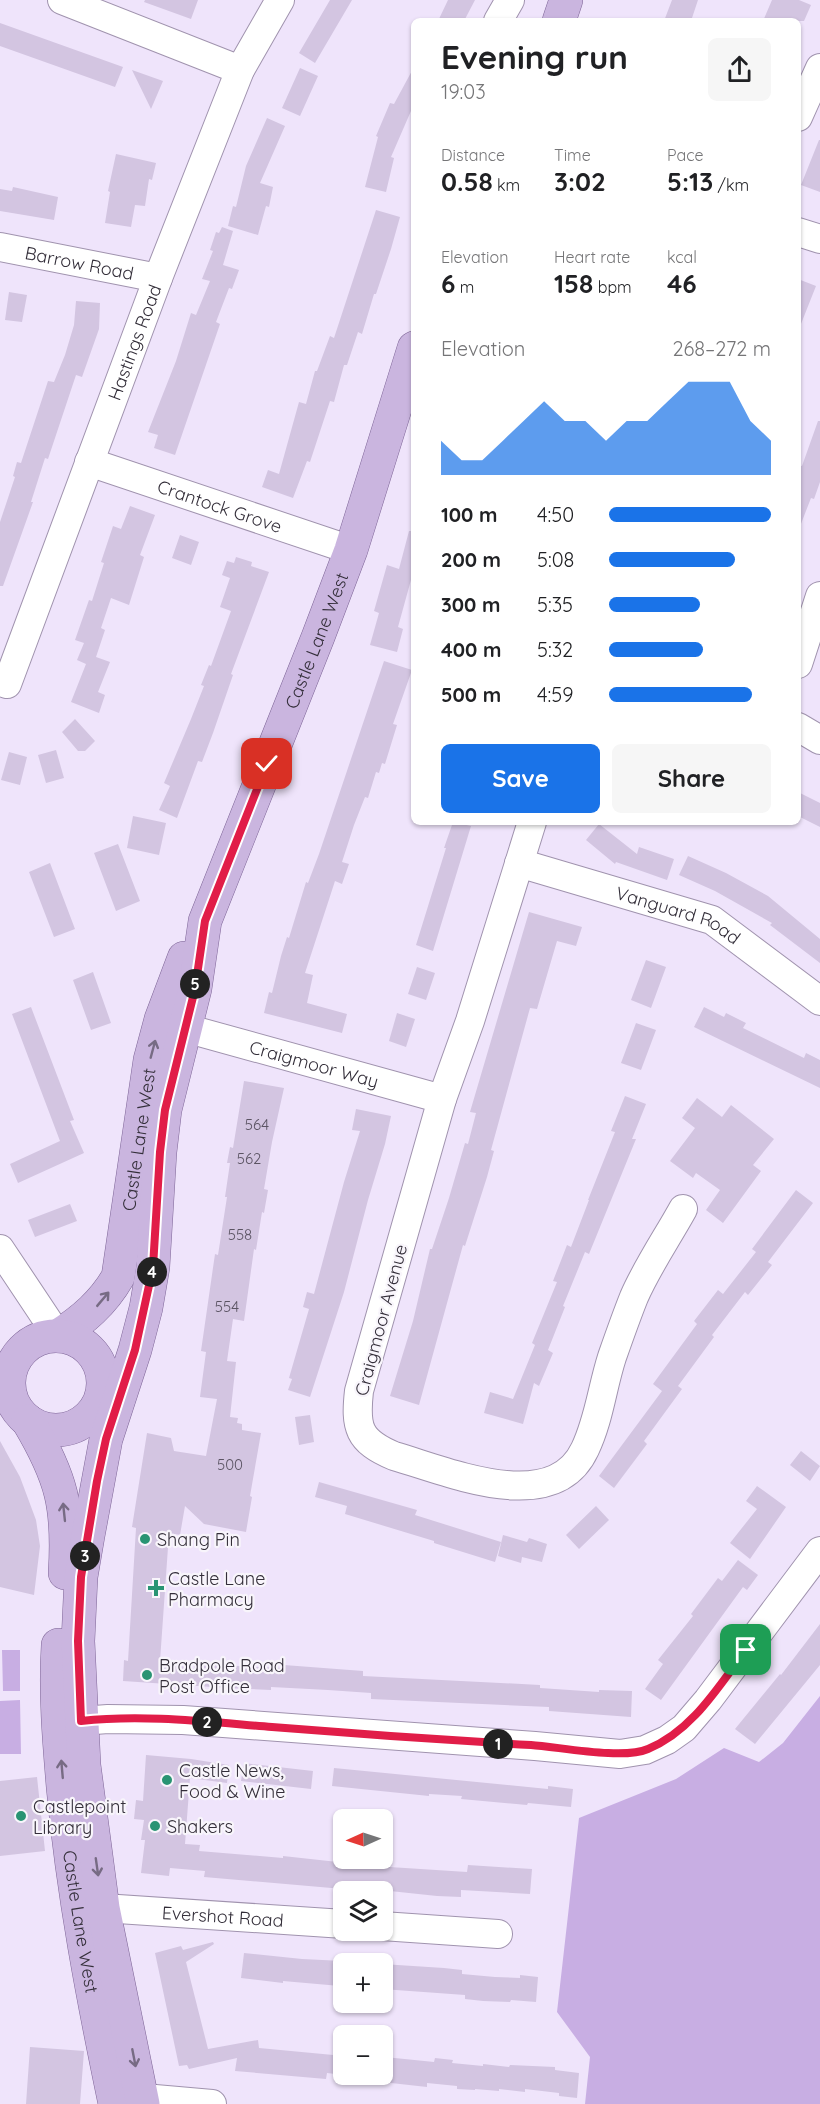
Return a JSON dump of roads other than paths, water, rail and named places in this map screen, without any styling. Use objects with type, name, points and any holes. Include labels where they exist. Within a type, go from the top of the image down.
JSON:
[{"type":"main road","points":[[560,18],[566,0]]},
{"type":"main road","name":"Castle Lane West","points":[[58,1336],[97,1307],[110,1293],[118,1277],[150,1060],[161,1019],[181,963],[203,928],[351,550],[411,358]]},
{"type":"main road","name":"Castle Lane West","points":[[133,2103],[90,1814],[81,1721],[78,1641],[81,1577],[106,1439],[135,1350],[153,1267],[165,1110],[195,989],[203,928]]},
{"type":"main road","points":[[100,1395],[101,1370],[95,1357],[85,1346],[72,1339],[58,1336],[32,1343],[21,1352],[13,1363],[9,1377],[14,1404],[28,1421],[53,1430],[66,1429],[90,1416],[100,1395],[135,1350]]},
{"type":"main road","name":"Castle Lane West","points":[[100,1395],[106,1439]]},
{"type":"main road","name":"Castle Lane West","points":[[28,1421],[48,1457],[62,1495],[66,1531],[57,1694],[73,1884],[87,1966],[133,2103]]},
{"type":"street","points":[[62,0],[240,70]]},
{"type":"street","name":"Hastings Road","points":[[0,682],[7,684],[158,278],[240,70],[280,0]]},
{"type":"street","points":[[500,18],[510,0]]},
{"type":"street","points":[[801,110],[820,68]]},
{"type":"street","points":[[801,233],[820,239]]},
{"type":"street","name":"Barrow Road","points":[[0,247],[158,278]]},
{"type":"street","name":"Crantock Grove","points":[[89,462],[351,550]]},
{"type":"street","points":[[801,655],[820,596]]},
{"type":"street","points":[[801,729],[820,740]]},
{"type":"street","name":"Craigmoor Avenue","points":[[531,825],[470,1022],[442,1099],[359,1391],[357,1413],[360,1430],[371,1444],[380,1450],[488,1483],[523,1486],[538,1484],[568,1473],[585,1451],[594,1430],[611,1359],[634,1296],[683,1209]]},
{"type":"street","name":"Vanguard Road","points":[[519,863],[712,920],[820,1001]]},
{"type":"street","name":"Craigmoor Way","points":[[185,1028],[442,1099]]},
{"type":"street","points":[[0,1249],[58,1336]]},
{"type":"street","points":[[81,1721],[183,1720],[620,1754],[645,1750],[667,1740],[684,1728],[820,1551]]},
{"type":"street","name":"Evershot Road","points":[[103,1908],[333,1923]]},
{"type":"street","points":[[393,1927],[498,1934]]},
{"type":"street","points":[[133,2103],[155,2099],[212,2104]]},
{"type":"place","name":"Shang Pin","points":[[145,1539]]},
{"type":"place","name":"Castle Lane Pharmacy","points":[[156,1588]]},
{"type":"place","name":"Bradpole Road Post Office","points":[[147,1675]]},
{"type":"place","name":"Castle News, Food & Wine","points":[[167,1780]]},
{"type":"place","name":"Castlepoint Library","points":[[21,1816]]},
{"type":"place","name":"Shakers","points":[[155,1826]]}]
